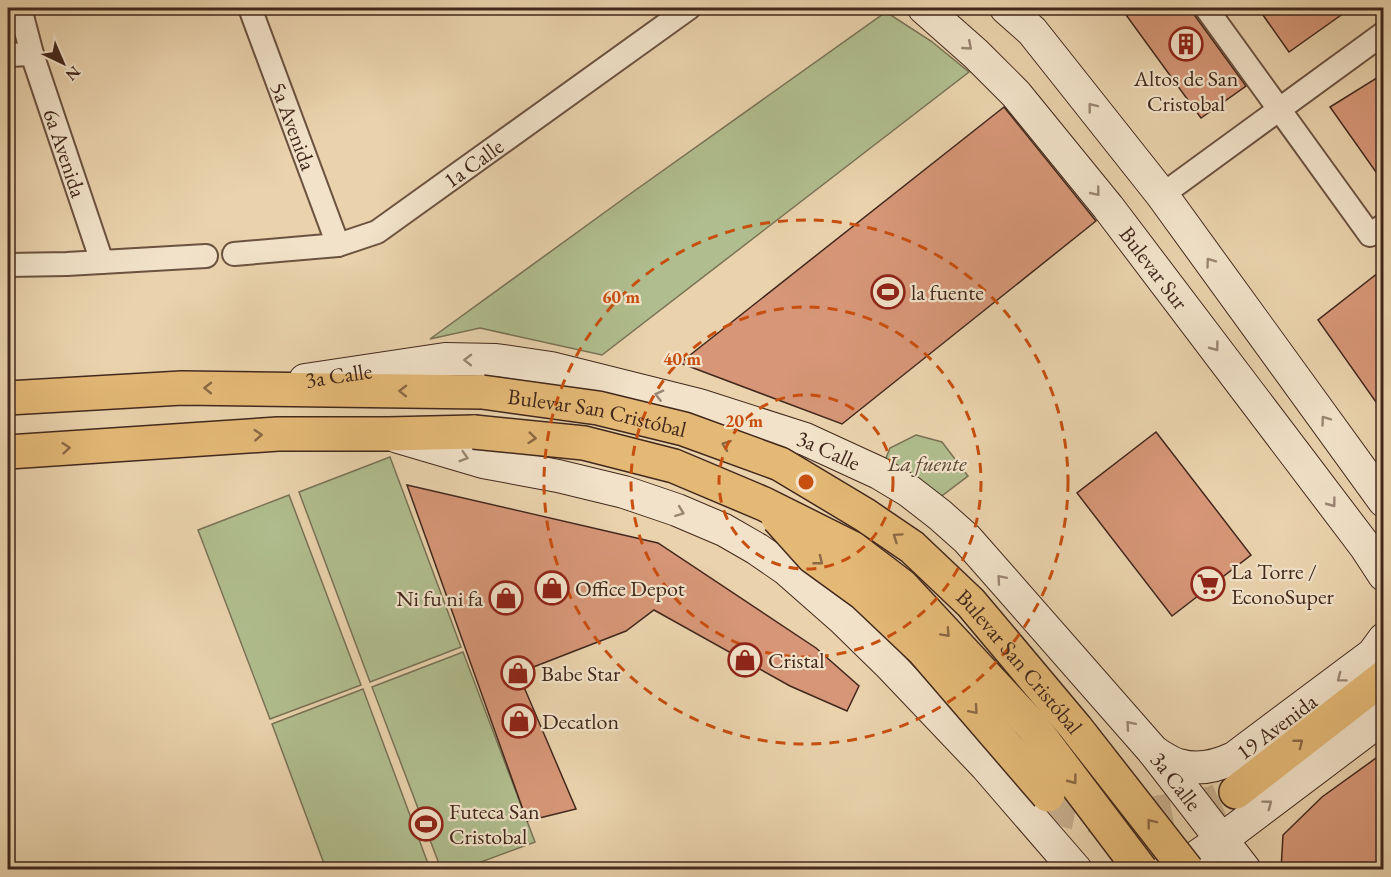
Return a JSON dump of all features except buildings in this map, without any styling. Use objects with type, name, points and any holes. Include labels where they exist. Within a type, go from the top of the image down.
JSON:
[{"type":"main road","name":"Bulevar San Cristóbal","points":[[8,398],[182,388],[482,392],[598,408],[684,429],[780,464],[912,547],[972,603],[1077,728],[1187,870]]},
{"type":"main road","name":"Bulevar San Cristóbal","points":[[8,452],[278,434],[474,432],[584,443],[674,466],[764,504],[852,548],[902,586],[1033,727],[1141,870]]},
{"type":"main road","points":[[764,504],[813,557],[864,594],[923,650],[1048,795]]},
{"type":"main road","points":[[1236,792],[1383,677]]},
{"type":"street","name":"6a Avenida","points":[[20,8],[32,54],[102,262]]},
{"type":"street","name":"5a Avenida","points":[[250,8],[338,245]]},
{"type":"street","name":"1a Calle","points":[[234,254],[338,245],[377,232],[689,8]]},
{"type":"street","name":"Bulevar Sur","points":[[924,8],[976,54],[1016,94],[1080,172],[1365,546],[1383,575]]},
{"type":"street","points":[[1006,8],[1032,31],[1162,195],[1383,501]]},
{"type":"street","points":[[1206,8],[1370,235],[1383,225]]},
{"type":"street","points":[[1162,195],[1383,33]]},
{"type":"street","points":[[8,55],[32,54]]},
{"type":"street","points":[[8,265],[206,256]]},
{"type":"street","name":"3a Calle","points":[[247,389],[445,359],[496,360],[551,368],[699,405],[805,439],[879,473],[909,491],[967,539],[1154,752],[1245,870]]},
{"type":"street","points":[[388,434],[483,462],[624,492],[677,510],[724,530],[757,549],[786,569],[844,620],[889,664],[986,766],[1076,870]]},
{"type":"street","points":[[889,664],[883,641],[885,627],[901,604],[967,539]]},
{"type":"street","name":"19 Avenida","points":[[1154,752],[1178,765],[1197,767],[1215,766],[1234,758],[1373,654],[1383,639]]},
{"type":"street","points":[[1177,870],[1221,840],[1383,717]]},
{"type":"green space","points":[[886,12],[931,41],[969,72],[602,355],[480,328],[430,339],[630,194]]},
{"type":"green space","name":"La fuente","points":[[916,435],[942,442],[968,476],[935,501],[884,463],[890,448]]},
{"type":"green space","points":[[390,457],[461,647],[370,682],[299,492]]},
{"type":"green space","points":[[289,495],[361,685],[270,719],[198,530]]},
{"type":"green space","points":[[463,652],[535,842],[462,869],[441,869],[372,687]]},
{"type":"green space","points":[[363,689],[430,869],[326,869],[272,724]]},
{"type":"tunnel","points":[[1048,795],[1070,812],[1110,820],[1212,803],[1236,792]]},
{"type":"place","name":"Altos de San Cristobal","points":[[1186,44]]},
{"type":"place","name":"la fuente","points":[[888,292]]},
{"type":"place","name":"La Torre / EconoSuper","points":[[1208,584]]},
{"type":"place","name":"Office Depot","points":[[552,588]]},
{"type":"place","name":"Ni fu ni fa","points":[[506,598]]},
{"type":"place","name":"Cristal","points":[[745,660]]},
{"type":"place","name":"Babe Star","points":[[518,673]]},
{"type":"place","name":"Decatlon","points":[[519,721]]},
{"type":"place","name":"Futeca San Cristobal","points":[[426,824]]}]
